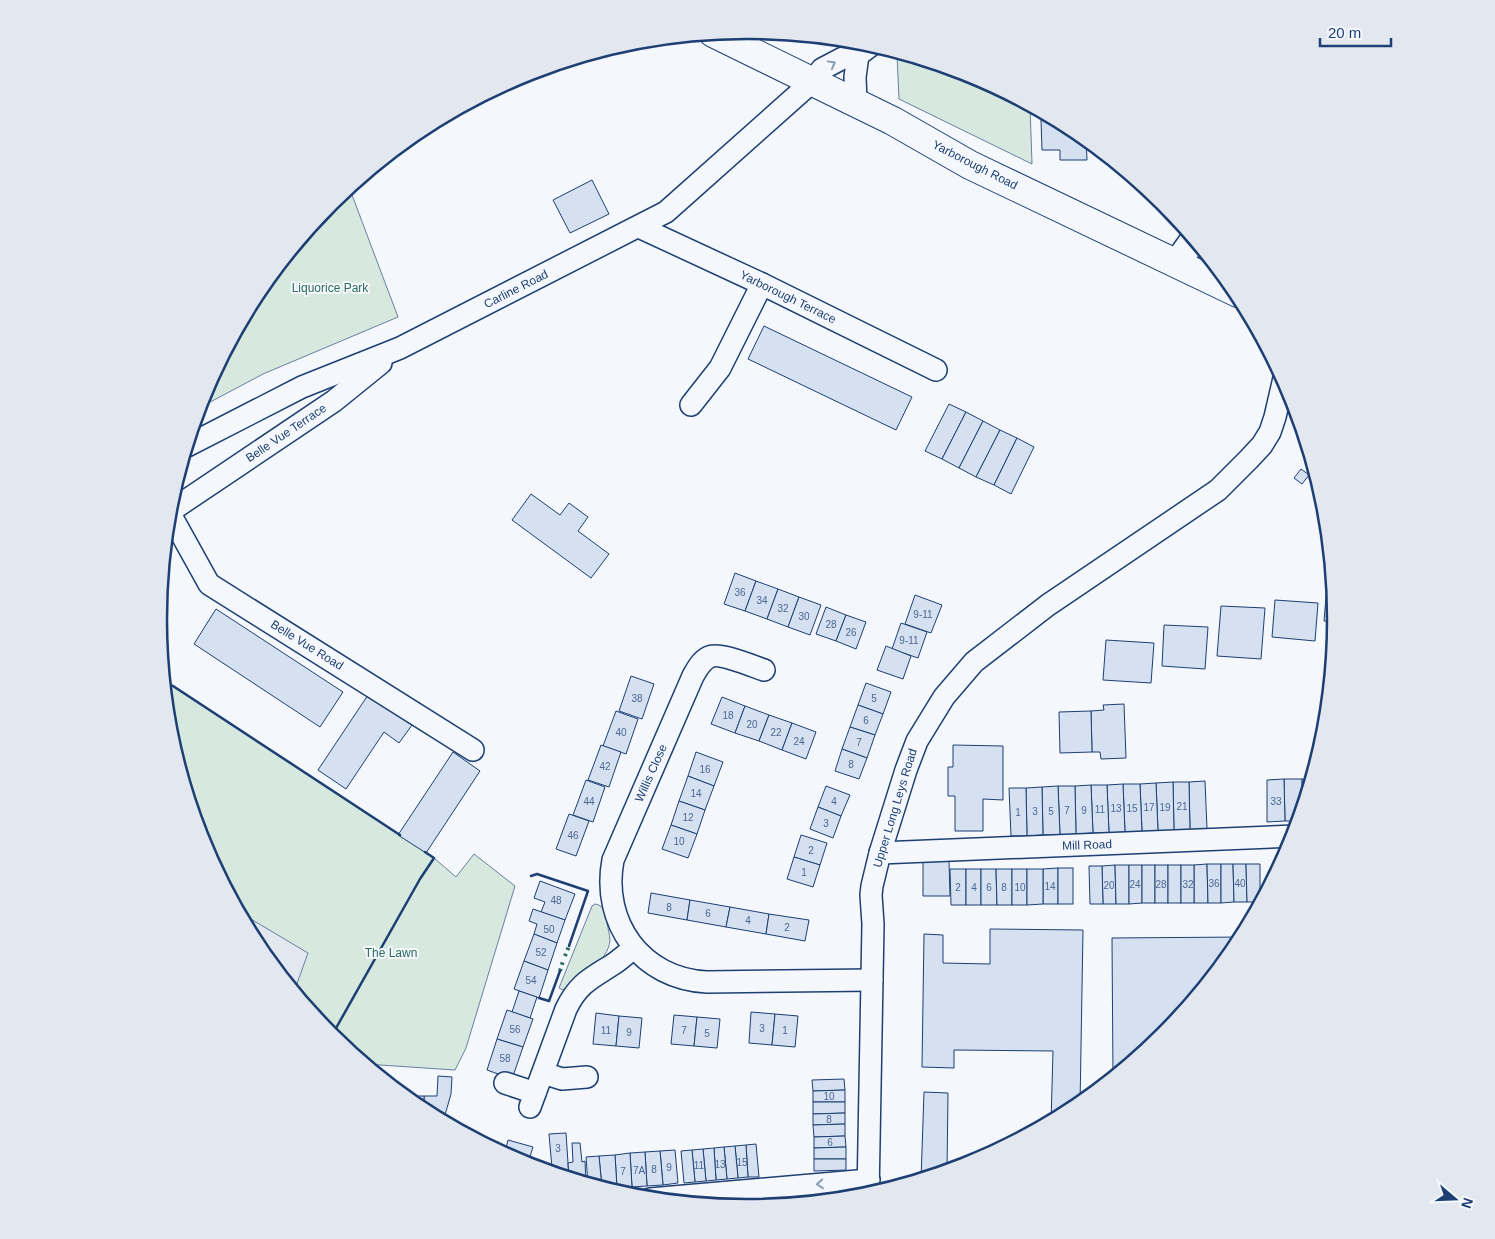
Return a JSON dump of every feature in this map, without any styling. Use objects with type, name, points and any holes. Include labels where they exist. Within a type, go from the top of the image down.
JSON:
[{"type":"main road","name":"Yarborough Road","points":[[725,40],[892,121],[970,165],[1221,285]]},
{"type":"street","name":"Carline Road","points":[[195,442],[302,387],[400,348],[666,212],[812,82],[822,69],[843,58],[863,51]]},
{"type":"street","points":[[856,103],[855,77],[865,51]]},
{"type":"street","name":"Yarborough Terrace","points":[[639,227],[762,284],[936,370]]},
{"type":"street","points":[[1177,263],[1190,244]]},
{"type":"street","points":[[692,405],[720,368],[762,284]]},
{"type":"street","name":"Belle Vue Terrace","points":[[178,506],[334,401],[400,348]]},
{"type":"street","name":"Upper Long Leys Road","points":[[868,1187],[873,924],[871,895],[880,853],[913,749],[944,696],[974,662],[1048,605],[1218,490],[1249,459],[1270,432],[1281,391]]},
{"type":"street","name":"Belle Vue Road","points":[[175,523],[210,584],[473,750]]},
{"type":"street","name":"Willis Close","points":[[764,670],[721,656],[710,656],[701,663],[693,676],[613,860],[610,888],[615,914],[622,932],[634,948],[664,972],[674,976],[698,982],[872,980]]},
{"type":"street","name":"Mill Road","points":[[880,853],[1286,836]]},
{"type":"street","points":[[505,1083],[533,1100],[571,998],[586,982],[634,948]]},
{"type":"street","points":[[542,1073],[562,1079],[587,1077]]},
{"type":"street","points":[[691,1197],[864,1188]]},
{"type":"green space","points":[[897,59],[970,83],[1004,99],[1030,113],[1032,164],[899,99]]},
{"type":"green space","name":"Liquorice Park","points":[[352,195],[398,317],[263,374],[209,403],[245,329],[265,297],[311,237]]},
{"type":"green space","name":"The Lawn","points":[[171,683],[434,858],[456,877],[474,854],[515,886],[466,1048],[455,1070],[376,1065],[337,1030],[287,973],[245,910],[211,842],[187,770],[178,733]]},
{"type":"green space","points":[[595,904],[601,907],[605,913],[610,938],[608,948],[593,969],[568,992],[559,988],[592,906]]},
{"type":"shaded area","points":[[251,919],[308,953],[297,985]]},
{"type":"building","points":[[1041,120],[1086,149],[1087,160],[1060,160],[1060,150],[1042,150]]},
{"type":"building","points":[[592,180],[609,214],[570,233],[553,200]]},
{"type":"building","points":[[764,326],[912,397],[896,430],[748,359]]},
{"type":"building","points":[[949,404],[966,412],[942,459],[925,451]]},
{"type":"building","points":[[966,412],[983,421],[959,468],[942,459]]},
{"type":"building","points":[[983,421],[1000,430],[976,477],[959,468]]},
{"type":"building","points":[[1000,430],[1017,438],[994,485],[976,477]]},
{"type":"building","points":[[1017,438],[1034,447],[1011,494],[994,485]]},
{"type":"building","points":[[1301,469],[1309,475],[1302,484],[1294,478]]},
{"type":"building","points":[[531,494],[560,515],[569,503],[588,517],[578,531],[609,554],[591,578],[512,520]]},
{"type":"building","points":[[735,573],[756,581],[745,611],[724,604]]},
{"type":"building","points":[[756,581],[778,589],[767,619],[745,611]]},
{"type":"building","points":[[1327,585],[1327,585],[1328,621],[1324,621]]},
{"type":"building","points":[[778,589],[799,597],[788,627],[767,619]]},
{"type":"building","points":[[915,595],[942,605],[931,633],[905,624]]},
{"type":"building","points":[[799,597],[821,605],[810,635],[788,627]]},
{"type":"building","points":[[1275,600],[1318,603],[1315,641],[1272,637]]},
{"type":"building","points":[[1221,606],[1265,608],[1261,659],[1217,656]]},
{"type":"building","points":[[826,607],[846,615],[836,641],[816,634]]},
{"type":"building","points":[[216,609],[343,692],[320,727],[194,644]]},
{"type":"building","points":[[846,615],[866,622],[856,649],[836,641]]},
{"type":"building","points":[[901,623],[927,632],[918,658],[892,649]]},
{"type":"building","points":[[1164,625],[1208,627],[1205,669],[1162,666]]},
{"type":"building","points":[[1106,640],[1154,643],[1151,683],[1103,680]]},
{"type":"building","points":[[886,646],[911,656],[903,679],[877,670]]},
{"type":"building","points":[[631,676],[654,684],[642,719],[619,711]]},
{"type":"building","points":[[866,683],[891,692],[883,714],[858,705]]},
{"type":"building","points":[[368,695],[412,725],[399,743],[384,732],[346,789],[318,770]]},
{"type":"building","points":[[722,697],[745,706],[735,733],[711,724]]},
{"type":"building","points":[[1124,704],[1126,758],[1101,759],[1100,752],[1092,752],[1091,711],[1104,710],[1103,705]]},
{"type":"building","points":[[858,705],[883,714],[875,735],[850,727]]},
{"type":"building","points":[[745,706],[769,715],[759,741],[735,733]]},
{"type":"building","points":[[616,711],[638,719],[626,754],[603,746]]},
{"type":"building","points":[[1091,711],[1092,752],[1060,753],[1059,712]]},
{"type":"building","points":[[769,715],[792,723],[782,750],[759,741]]},
{"type":"building","points":[[792,723],[816,732],[806,759],[782,750]]},
{"type":"building","points":[[850,727],[875,735],[867,758],[842,749]]},
{"type":"building","points":[[601,745],[621,752],[609,787],[588,780]]},
{"type":"building","points":[[953,745],[1003,746],[1003,800],[983,799],[983,831],[955,831],[955,796],[948,796],[948,767],[953,767]]},
{"type":"building","points":[[842,749],[867,758],[859,779],[835,771]]},
{"type":"building","points":[[453,752],[480,771],[426,853],[398,835]]},
{"type":"building","points":[[696,752],[723,762],[714,786],[688,776]]},
{"type":"building","points":[[688,776],[714,786],[705,810],[679,801]]},
{"type":"building","points":[[1284,779],[1302,779],[1302,789],[1292,821],[1285,821]]},
{"type":"building","points":[[1284,779],[1285,821],[1267,822],[1267,780]]},
{"type":"building","points":[[1302,779],[1305,779],[1302,789]]},
{"type":"building","points":[[586,780],[605,787],[593,822],[573,815]]},
{"type":"building","points":[[1205,781],[1207,829],[1190,830],[1189,782]]},
{"type":"building","points":[[1173,782],[1189,782],[1190,830],[1174,831]]},
{"type":"building","points":[[1173,782],[1174,831],[1158,831],[1156,783]]},
{"type":"building","points":[[1156,783],[1158,831],[1142,832],[1140,784]]},
{"type":"building","points":[[1123,784],[1140,784],[1142,832],[1125,832]]},
{"type":"building","points":[[1123,784],[1125,832],[1109,833],[1107,785]]},
{"type":"building","points":[[1091,785],[1107,785],[1109,833],[1093,833]]},
{"type":"building","points":[[1091,785],[1093,833],[1076,834],[1075,786]]},
{"type":"building","points":[[826,786],[850,795],[841,816],[818,807]]},
{"type":"building","points":[[1058,786],[1075,786],[1076,834],[1060,835]]},
{"type":"building","points":[[1058,786],[1060,835],[1043,835],[1042,787]]},
{"type":"building","points":[[1042,787],[1043,835],[1027,836],[1026,788]]},
{"type":"building","points":[[1009,788],[1026,788],[1027,836],[1011,836]]},
{"type":"building","points":[[679,801],[705,810],[697,834],[671,825]]},
{"type":"building","points":[[818,807],[841,816],[833,838],[810,829]]},
{"type":"building","points":[[569,814],[589,821],[576,856],[556,849]]},
{"type":"building","points":[[671,825],[697,834],[688,858],[662,849]]},
{"type":"building","points":[[801,835],[827,843],[820,865],[794,857]]},
{"type":"building","points":[[794,857],[820,865],[813,887],[787,879]]},
{"type":"building","points":[[949,861],[950,896],[923,896],[923,862]]},
{"type":"building","points":[[1207,864],[1208,903],[1194,903],[1194,865]]},
{"type":"building","points":[[1207,864],[1221,864],[1221,903],[1208,903]]},
{"type":"building","points":[[1221,864],[1233,864],[1234,902],[1221,903]]},
{"type":"building","points":[[1233,864],[1246,864],[1247,902],[1234,902]]},
{"type":"building","points":[[1246,864],[1260,864],[1260,891],[1254,902],[1247,902]]},
{"type":"building","points":[[1115,865],[1116,904],[1103,904],[1102,866]]},
{"type":"building","points":[[1115,865],[1129,865],[1129,904],[1116,904]]},
{"type":"building","points":[[1129,865],[1142,865],[1142,903],[1129,904]]},
{"type":"building","points":[[1142,865],[1155,865],[1155,903],[1142,903]]},
{"type":"building","points":[[1155,865],[1168,865],[1168,903],[1155,903]]},
{"type":"building","points":[[1168,865],[1181,865],[1181,903],[1168,903]]},
{"type":"building","points":[[1181,865],[1194,865],[1194,903],[1181,903]]},
{"type":"building","points":[[1089,866],[1102,866],[1103,904],[1090,904]]},
{"type":"building","points":[[1058,868],[1058,904],[1043,904],[1043,869]]},
{"type":"building","points":[[1058,868],[1073,868],[1073,904],[1058,904]]},
{"type":"building","points":[[950,869],[966,869],[966,905],[951,905]]},
{"type":"building","points":[[966,869],[981,869],[981,905],[966,905]]},
{"type":"building","points":[[981,869],[996,869],[997,905],[981,905]]},
{"type":"building","points":[[996,869],[1012,869],[1012,905],[997,905]]},
{"type":"building","points":[[1012,869],[1027,869],[1027,905],[1012,905]]},
{"type":"building","points":[[1027,869],[1043,869],[1043,904],[1027,905]]},
{"type":"building","points":[[540,881],[575,894],[565,920],[541,912],[545,902],[534,898]]},
{"type":"building","points":[[651,893],[690,900],[687,920],[648,913]]},
{"type":"building","points":[[690,900],[730,907],[726,927],[687,920]]},
{"type":"building","points":[[730,907],[769,914],[766,934],[726,927]]},
{"type":"building","points":[[533,909],[565,920],[557,943],[534,934],[537,924],[529,921]]},
{"type":"building","points":[[769,914],[809,920],[805,941],[766,934]]},
{"type":"building","points":[[990,929],[1083,930],[1080,1095],[1051,1114],[1053,1051],[954,1050],[954,1068],[922,1067],[924,934],[943,935],[943,963],[990,964]]},
{"type":"building","points":[[534,934],[557,943],[548,970],[524,961]]},
{"type":"building","points":[[1233,937],[1208,973],[1184,1002],[1158,1030],[1113,1070],[1112,938]]},
{"type":"building","points":[[524,961],[548,970],[539,998],[514,989]]},
{"type":"building","points":[[519,991],[537,997],[530,1018],[512,1012]]},
{"type":"building","points":[[507,1010],[533,1019],[523,1047],[497,1039]]},
{"type":"building","points":[[751,1012],[775,1014],[772,1045],[749,1043]]},
{"type":"building","points":[[596,1013],[619,1016],[616,1046],[593,1044]]},
{"type":"building","points":[[775,1014],[798,1016],[795,1047],[772,1045]]},
{"type":"building","points":[[674,1015],[697,1017],[694,1046],[671,1044]]},
{"type":"building","points":[[619,1016],[642,1018],[639,1048],[616,1046]]},
{"type":"building","points":[[697,1017],[720,1019],[717,1048],[694,1046]]},
{"type":"building","points":[[497,1039],[523,1047],[512,1079],[487,1070]]},
{"type":"building","points":[[438,1076],[452,1077],[451,1094],[445,1115],[424,1101],[424,1096],[437,1096]]},
{"type":"building","points":[[844,1079],[845,1090],[813,1091],[812,1080]]},
{"type":"building","points":[[845,1090],[845,1102],[813,1102],[813,1091]]},
{"type":"building","points":[[924,1092],[948,1093],[947,1164],[921,1173]]},
{"type":"building","points":[[417,1096],[424,1096],[424,1101]]},
{"type":"building","points":[[813,1102],[845,1102],[845,1113],[813,1114]]},
{"type":"building","points":[[845,1113],[845,1124],[813,1125],[813,1114]]},
{"type":"building","points":[[845,1124],[845,1136],[814,1137],[813,1125]]},
{"type":"building","points":[[566,1133],[569,1171],[552,1166],[549,1134]]},
{"type":"building","points":[[845,1136],[846,1147],[814,1148],[814,1137]]},
{"type":"building","points":[[508,1140],[533,1147],[530,1158],[506,1147]]},
{"type":"building","points":[[572,1143],[580,1143],[582,1162],[585,1161],[586,1177],[569,1171],[568,1163],[573,1162]]},
{"type":"building","points":[[756,1144],[759,1177],[748,1177],[746,1145]]},
{"type":"building","points":[[746,1145],[748,1177],[738,1178],[735,1146]]},
{"type":"building","points":[[735,1146],[738,1178],[727,1179],[724,1147]]},
{"type":"building","points":[[724,1147],[727,1179],[716,1180],[714,1148]]},
{"type":"building","points":[[846,1147],[846,1159],[814,1159],[814,1148]]},
{"type":"building","points":[[714,1148],[716,1180],[706,1181],[703,1149]]},
{"type":"building","points":[[703,1149],[706,1181],[695,1182],[692,1150]]},
{"type":"building","points":[[675,1150],[678,1183],[663,1185],[660,1151]]},
{"type":"building","points":[[692,1150],[695,1182],[684,1183],[681,1151]]},
{"type":"building","points":[[660,1151],[663,1185],[647,1186],[645,1152]]},
{"type":"building","points":[[645,1152],[647,1186],[632,1187],[630,1153]]},
{"type":"building","points":[[630,1153],[632,1187],[617,1185],[615,1155]]},
{"type":"building","points":[[615,1155],[617,1185],[601,1181],[599,1156]]},
{"type":"building","points":[[599,1156],[601,1181],[587,1177],[586,1157]]},
{"type":"building","points":[[814,1159],[846,1159],[846,1170],[814,1171]]},
{"type":"building","points":[[810,1190],[844,1190],[844,1192],[810,1196]]},
{"type":"hedge","points":[[565,956],[569,946]]},
{"type":"hedge","points":[[560,971],[563,961]]},
{"type":"wall","points":[[173,686],[400,835]]},
{"type":"wall","points":[[336,1029],[420,879],[434,858],[425,852]]},
{"type":"wall","points":[[531,876],[537,874],[588,891],[569,946]]},
{"type":"wall","points":[[539,998],[549,1001],[560,971]]}]
